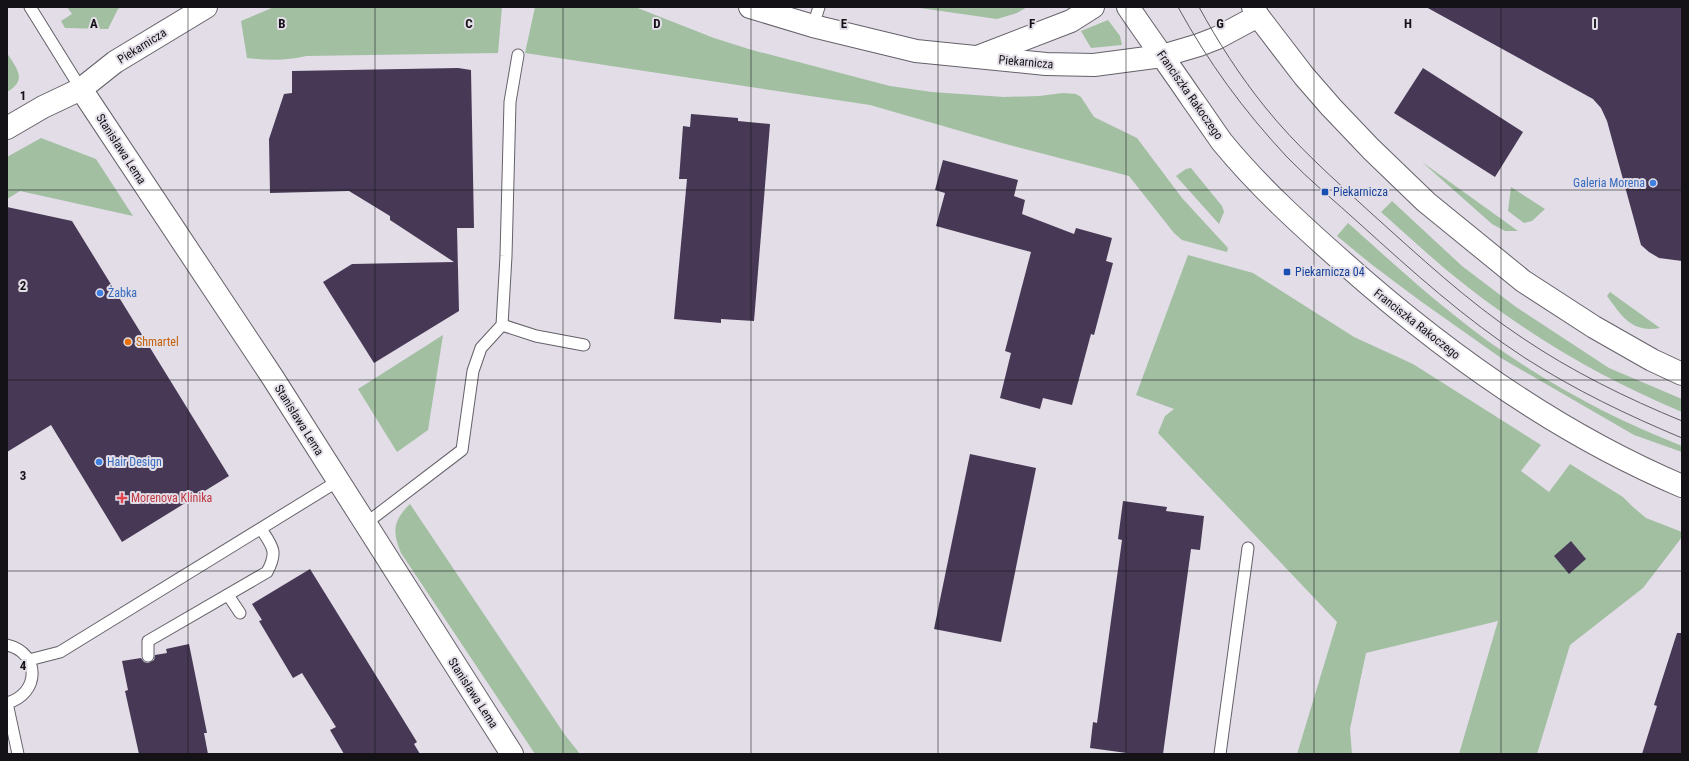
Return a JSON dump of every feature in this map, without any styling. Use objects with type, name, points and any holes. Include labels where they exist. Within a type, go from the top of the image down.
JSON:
[{"type":"street","name":"Piekarnicza","points":[[7,128],[43,107],[81,89],[114,62],[206,7]]},
{"type":"street","name":"Piekarnicza","points":[[750,7],[816,17],[916,50],[977,58],[1046,64],[1094,65],[1162,56],[1199,45],[1217,38],[1256,11]]},
{"type":"street","name":"Piekarnicza","points":[[977,58],[1072,20],[1093,7]]},
{"type":"street","name":"Franciszka Rakoczego","points":[[1128,7],[1222,142],[1255,180],[1309,232],[1367,283],[1454,354],[1508,392],[1565,427],[1650,472],[1682,486]]},
{"type":"street","points":[[1256,11],[1304,76],[1331,107],[1371,149],[1426,202],[1523,281],[1594,327],[1652,360],[1682,374]]},
{"type":"street","name":"Stanisława Lema","points":[[81,89],[272,378],[512,754]]},
{"type":"lane","points":[[30,7],[81,89]]},
{"type":"lane","points":[[365,524],[462,450],[475,366],[481,348],[502,325],[506,256],[510,102],[518,55]]},
{"type":"lane","points":[[502,325],[536,336],[584,345]]},
{"type":"lane","points":[[29,660],[60,652],[338,482]]},
{"type":"lane","points":[[148,656],[148,642],[267,572],[272,562],[274,549],[261,529]]},
{"type":"lane","points":[[1220,754],[1248,548]]},
{"type":"lane","points":[[228,595],[240,613]]},
{"type":"lane","points":[[7,645],[23,652],[29,660],[32,669],[32,678],[29,687],[20,698],[7,703],[18,754]]},
{"type":"green space","points":[[67,7],[122,7],[118,9],[108,29],[65,28],[61,21],[72,14]]},
{"type":"green space","points":[[274,7],[502,7],[498,53],[306,56],[277,60],[247,58],[241,21]]},
{"type":"green space","points":[[535,7],[635,7],[714,38],[752,50],[890,86],[932,92],[1004,97],[1039,96],[1063,93],[1076,94],[1081,97],[1094,117],[1137,138],[1182,198],[1228,248],[1227,252],[1182,240],[1174,233],[1129,176],[1002,143],[870,105],[525,53]]},
{"type":"green space","points":[[913,7],[1027,7],[1017,13],[997,19]]},
{"type":"green space","points":[[1108,20],[1120,36],[1122,45],[1091,48],[1081,31]]},
{"type":"green space","points":[[7,53],[17,69],[19,79],[13,88],[7,92]]},
{"type":"green space","points":[[41,138],[96,159],[133,216],[20,191],[7,199],[7,157]]},
{"type":"green space","points":[[1422,162],[1518,231],[1505,231],[1492,224]]},
{"type":"green space","points":[[1191,168],[1222,206],[1224,212],[1219,224],[1176,176],[1186,169]]},
{"type":"green space","points":[[1511,187],[1545,209],[1532,221],[1524,223],[1508,211]]},
{"type":"green space","points":[[1392,201],[1462,266],[1516,307],[1609,368],[1682,399],[1682,412],[1653,400],[1571,357],[1494,307],[1447,270],[1381,212]]},
{"type":"green space","points":[[1348,223],[1440,304],[1507,354],[1534,372],[1592,405],[1621,420],[1682,446],[1682,452],[1634,435],[1501,358],[1419,300],[1337,236]]},
{"type":"green space","points":[[1188,255],[1253,273],[1354,337],[1413,364],[1541,445],[1521,471],[1549,492],[1570,464],[1623,497],[1646,518],[1682,532],[1682,537],[1643,588],[1570,645],[1537,754],[1459,754],[1498,621],[1366,653],[1350,729],[1352,754],[1297,754],[1337,622],[1158,433],[1165,416],[1174,409],[1136,395]]},
{"type":"green space","points":[[1610,292],[1660,328],[1642,328],[1628,321],[1607,296]]},
{"type":"green space","points":[[443,335],[428,430],[397,452],[358,389]]},
{"type":"green space","points":[[410,504],[565,735],[580,754],[535,754],[401,553],[395,532],[397,521]]},
{"type":"building","name":"Galeria Morena","points":[[1426,7],[1682,7],[1682,261],[1659,258],[1641,245],[1607,121],[1601,108],[1593,99]]},
{"type":"building","points":[[458,68],[471,70],[474,228],[457,228],[459,311],[374,363],[323,282],[352,264],[454,262],[390,220],[390,216],[349,191],[270,193],[269,139],[284,94],[292,93],[292,71]]},
{"type":"building","points":[[1423,68],[1523,132],[1495,177],[1394,113]]},
{"type":"building","points":[[691,114],[738,118],[738,121],[770,124],[754,321],[721,319],[721,323],[674,319],[687,179],[679,179],[683,126],[690,127]]},
{"type":"building","points":[[943,160],[1018,180],[1014,196],[1025,200],[1022,214],[1074,234],[1076,228],[1112,238],[1106,261],[1113,263],[1094,335],[1091,334],[1072,405],[1043,398],[1040,409],[1000,398],[1011,353],[1005,351],[1031,252],[936,226],[945,193],[935,190]]},
{"type":"building","points":[[7,207],[72,221],[229,476],[122,542],[51,425],[7,452]]},
{"type":"building","points":[[970,454],[1036,468],[1001,642],[934,629]]},
{"type":"building","points":[[1123,501],[1167,507],[1166,511],[1204,516],[1200,550],[1191,549],[1163,754],[1134,754],[1090,748],[1093,722],[1097,723],[1122,540],[1118,539]]},
{"type":"building","points":[[1571,541],[1586,559],[1569,574],[1554,556]]},
{"type":"building","points":[[310,569],[417,742],[414,744],[420,754],[344,754],[330,730],[336,727],[302,673],[293,678],[259,621],[262,620],[252,604]]},
{"type":"building","points":[[1677,633],[1682,633],[1682,754],[1642,754],[1657,706],[1654,705]]},
{"type":"building","points":[[189,644],[207,733],[204,733],[208,754],[139,754],[125,691],[128,690],[122,661],[141,658],[144,662],[148,663],[154,660],[155,655],[167,653],[166,649]]},
{"type":"tram line","points":[[1178,7],[1214,67],[1271,140],[1305,174],[1419,277],[1481,327],[1544,370],[1602,401],[1682,438]]},
{"type":"tram line","points":[[1199,7],[1238,71],[1265,107],[1289,135],[1343,188],[1444,278],[1501,323],[1559,361],[1640,403],[1682,421]]},
{"type":"place","name":"Galeria Morena","points":[[1653,183]]},
{"type":"place","name":"Piekarnicza","points":[[1325,192]]},
{"type":"place","name":"Piekarnicza 04","points":[[1287,272]]},
{"type":"place","name":"Żabka","points":[[100,293]]},
{"type":"place","name":"Shmartel","points":[[128,342]]},
{"type":"place","name":"Hair Design","points":[[99,462]]},
{"type":"place","name":"Morenova Klinika","points":[[122,498]]}]
